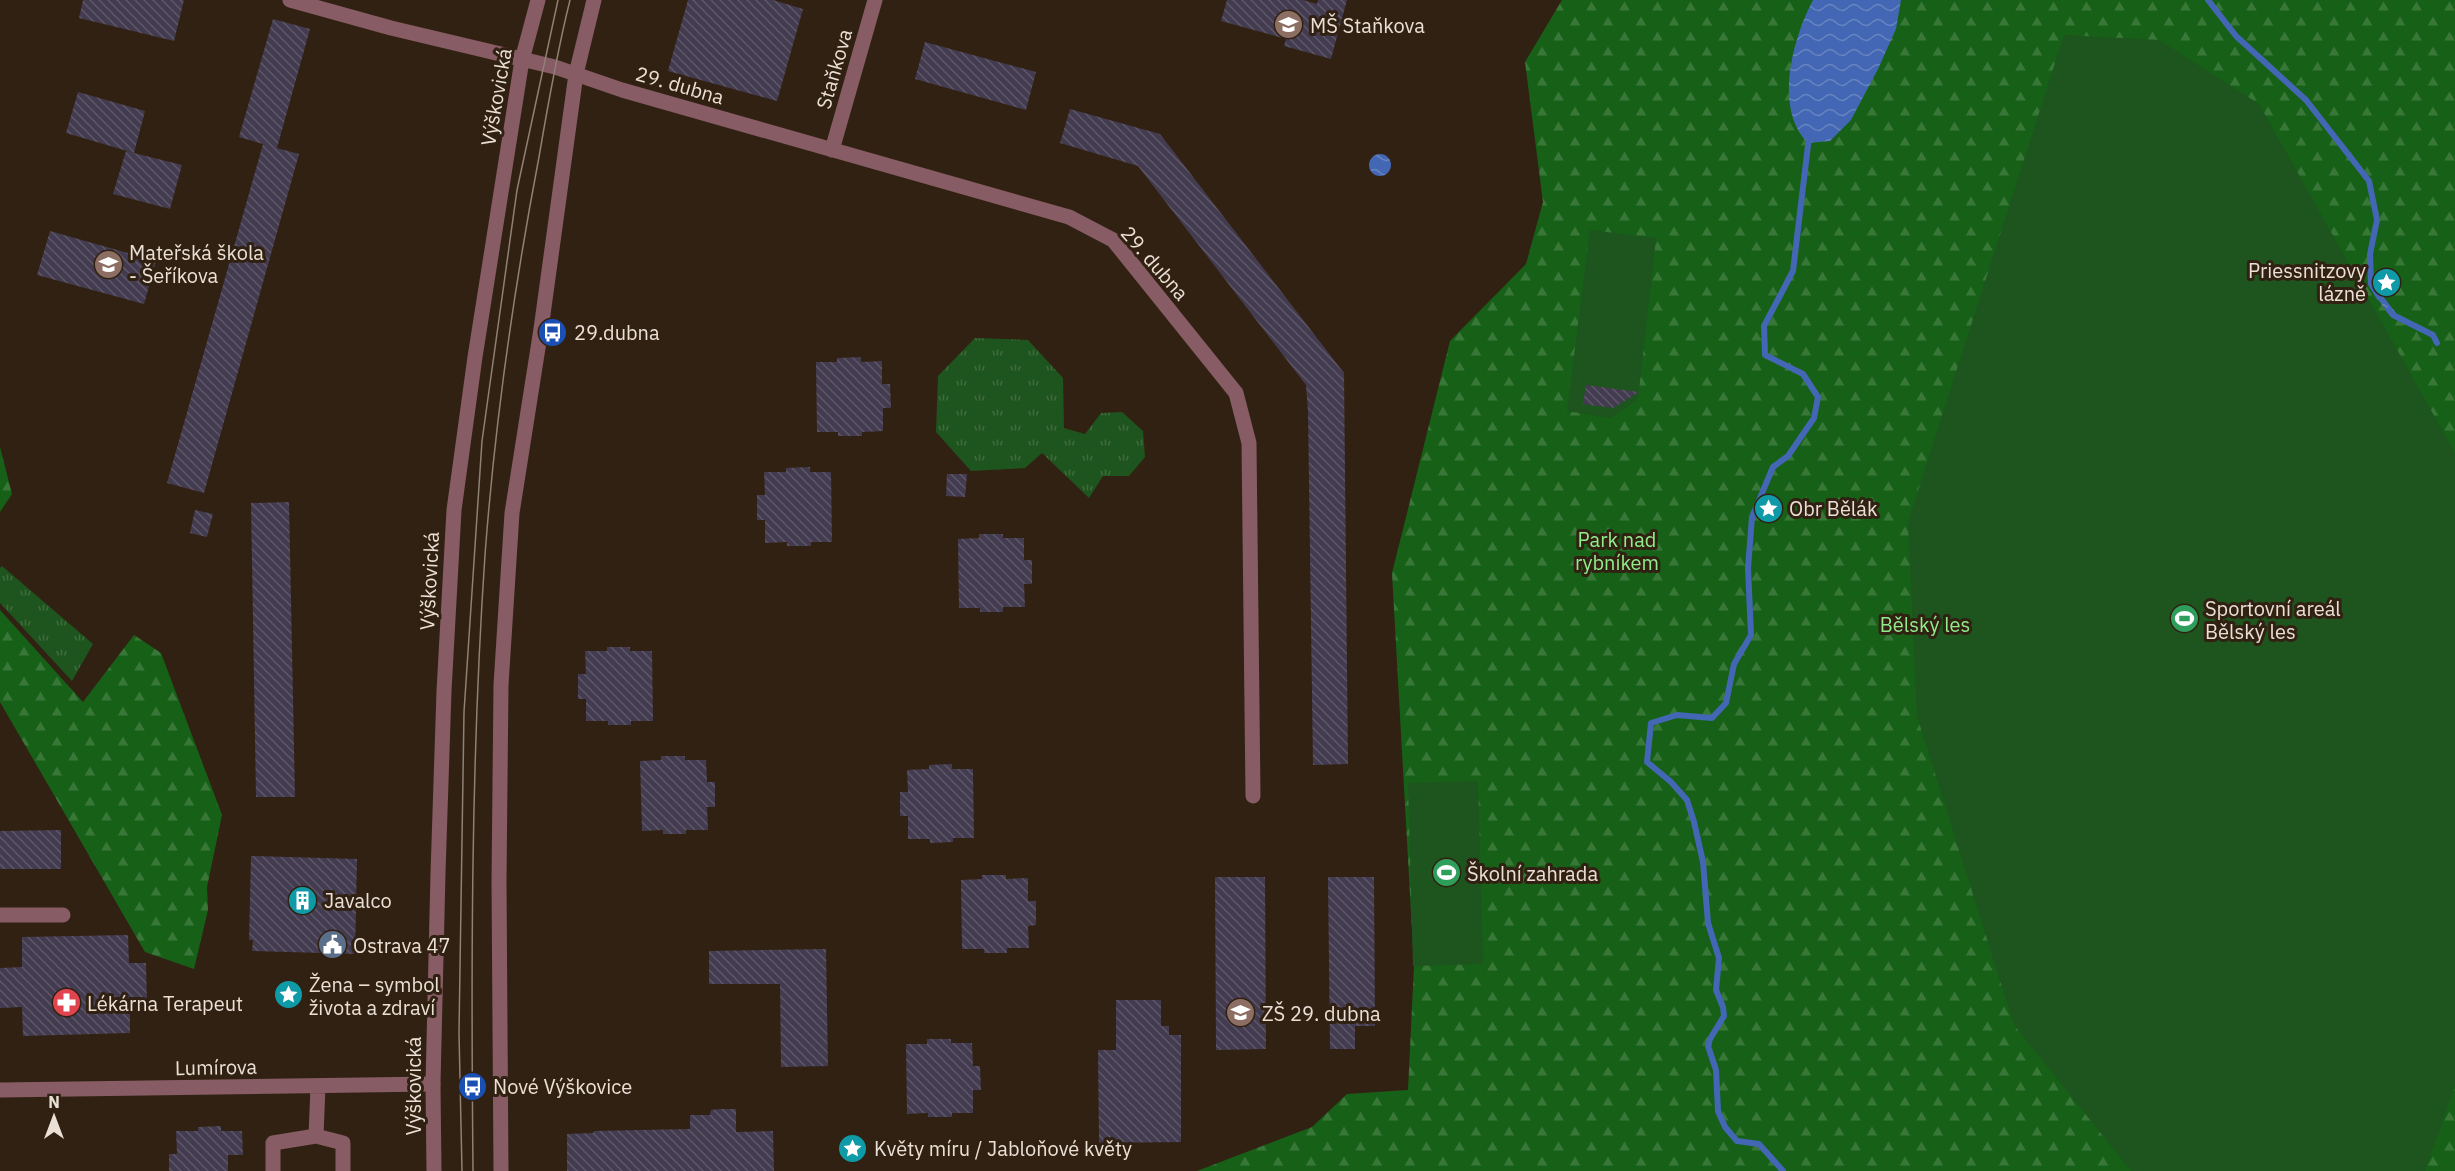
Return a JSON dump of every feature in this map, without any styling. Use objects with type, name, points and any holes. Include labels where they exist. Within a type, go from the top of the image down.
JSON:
[{"type":"street","name":"29. dubna","points":[[290,0],[391,28],[555,67],[621,90],[1069,217],[1113,240],[1236,393],[1249,443],[1253,796]]},
{"type":"street","name":"Výškovická","points":[[434,1171],[433,1084],[443,702],[454,510],[474,357],[522,60],[538,0]]},
{"type":"street","points":[[501,1171],[499,881],[501,685],[512,513],[541,329],[576,74],[594,0]]},
{"type":"street","name":"Staňkova","points":[[832,150],[875,0]]},
{"type":"street","points":[[0,915],[63,915]]},
{"type":"street","name":"Lumírova","points":[[0,1090],[433,1084]]},
{"type":"street","points":[[316,1136],[318,1086]]},
{"type":"street","points":[[273,1171],[273,1143],[316,1136],[343,1143],[343,1171]]},
{"type":"green space","name":"Bělský les","points":[[1562,0],[2455,0],[2455,1171],[1197,1171],[1312,1127],[1347,1094],[1408,1090],[1414,966],[1392,573],[1450,341],[1526,264],[1543,202],[1525,62]]},
{"type":"green space","name":"Sportovní areál Bělský les","points":[[2064,35],[2159,40],[2259,104],[2455,453],[2455,1086],[2425,1171],[2131,1171],[2014,1025],[1917,716],[1908,522]]},
{"type":"green space","points":[[1590,230],[1656,238],[1638,399],[1611,418],[1567,411]]},
{"type":"green space","points":[[975,338],[1028,340],[1063,378],[1064,428],[1085,434],[1101,413],[1122,412],[1143,431],[1145,457],[1129,476],[1103,476],[1089,498],[1042,453],[1025,468],[971,471],[936,432],[938,376]]},
{"type":"green space","points":[[0,447],[12,494],[0,512]]},
{"type":"green space","points":[[2,566],[93,644],[72,681],[0,603],[0,568]]},
{"type":"green space","points":[[0,610],[83,702],[134,635],[161,653],[222,815],[207,887],[208,910],[194,969],[145,952],[0,702]]},
{"type":"green space","name":"Školní zahrada","points":[[1478,781],[1483,964],[1413,966],[1408,783]]},
{"type":"water","points":[[1813,0],[1901,0],[1896,29],[1851,120],[1830,141],[1808,143],[1797,129],[1791,112],[1789,93],[1793,53]]},
{"type":"water","points":[[1380,154],[1388,157],[1391,165],[1388,173],[1380,176],[1372,173],[1369,165],[1372,157]]},
{"type":"water","name":"Priessnitzovy lázně","points":[[2379,291],[2396,313],[2391,317],[2374,294]]},
{"type":"building","points":[[83,0],[184,0],[174,41],[79,18]]},
{"type":"building","points":[[688,0],[773,0],[803,9],[777,101],[668,71]]},
{"type":"building","name":"MŠ Staňkova","points":[[1227,0],[1303,0],[1317,4],[1318,0],[1347,0],[1331,59],[1284,46],[1286,39],[1221,21]]},
{"type":"building","points":[[273,19],[310,29],[277,148],[299,154],[204,493],[167,483],[263,144],[239,137]]},
{"type":"building","points":[[925,42],[1036,72],[1026,110],[915,79]]},
{"type":"building","points":[[78,92],[145,111],[134,153],[66,133]]},
{"type":"building","points":[[1070,109],[1160,134],[1344,373],[1348,764],[1313,765],[1306,385],[1138,166],[1060,143]]},
{"type":"building","points":[[126,151],[182,165],[170,209],[113,194]]},
{"type":"building","points":[[50,231],[156,261],[144,304],[37,275]]},
{"type":"building","points":[[861,357],[861,362],[882,361],[882,384],[890,384],[891,408],[883,408],[883,431],[862,432],[862,436],[838,436],[838,432],[817,432],[816,362],[837,362],[837,358]]},
{"type":"building","points":[[1586,385],[1639,392],[1613,408],[1583,404]]},
{"type":"building","points":[[810,467],[810,472],[831,472],[832,542],[811,542],[811,546],[787,546],[787,542],[765,543],[765,520],[757,520],[757,495],[765,495],[764,472],[786,472],[786,468]]},
{"type":"building","points":[[947,474],[967,474],[965,497],[946,496]]},
{"type":"building","points":[[289,502],[295,797],[256,797],[251,503]]},
{"type":"building","points":[[195,510],[213,514],[207,537],[190,533]]},
{"type":"building","points":[[979,534],[1003,534],[1003,538],[1024,538],[1024,560],[1032,560],[1032,584],[1024,584],[1025,607],[1003,607],[1003,612],[980,612],[980,608],[959,608],[958,539],[979,538]]},
{"type":"building","points":[[607,647],[630,647],[630,651],[652,651],[653,721],[631,721],[631,725],[608,725],[608,721],[586,721],[586,699],[578,699],[578,674],[586,674],[585,651],[607,651]]},
{"type":"building","points":[[661,756],[685,756],[685,760],[706,760],[707,782],[715,782],[715,807],[707,807],[708,830],[686,830],[686,834],[663,834],[663,830],[642,831],[640,761],[661,760]]},
{"type":"building","points":[[952,764],[952,769],[973,769],[974,838],[953,838],[953,842],[930,843],[930,839],[908,839],[908,816],[900,816],[900,792],[908,792],[907,770],[929,769],[929,765]]},
{"type":"building","points":[[61,830],[61,869],[0,869],[0,831]]},
{"type":"building","name":"Javalco","points":[[251,856],[357,859],[355,954],[252,951],[253,940],[249,940]]},
{"type":"building","points":[[982,875],[1006,875],[1006,879],[1028,878],[1028,901],[1036,901],[1036,925],[1028,926],[1029,948],[1007,948],[1007,953],[984,953],[984,949],[962,949],[961,880],[982,879]]},
{"type":"building","points":[[1215,877],[1265,877],[1266,1049],[1216,1050]]},
{"type":"building","points":[[1328,877],[1374,877],[1375,1026],[1355,1026],[1355,1049],[1330,1049]]},
{"type":"building","points":[[128,935],[129,963],[146,963],[147,1003],[130,1004],[130,1033],[23,1036],[22,1007],[0,1008],[0,968],[22,967],[22,937]]},
{"type":"building","points":[[826,949],[828,1066],[781,1067],[780,984],[709,984],[709,951]]},
{"type":"building","points":[[1116,1000],[1161,1000],[1161,1026],[1169,1026],[1169,1035],[1181,1035],[1181,1142],[1099,1143],[1098,1050],[1116,1050]]},
{"type":"building","points":[[927,1039],[951,1039],[951,1043],[972,1043],[973,1066],[980,1066],[981,1090],[973,1090],[973,1113],[952,1113],[952,1117],[928,1117],[928,1113],[907,1114],[906,1044],[927,1044]]},
{"type":"building","points":[[736,1109],[736,1132],[773,1131],[774,1171],[567,1171],[567,1134],[593,1133],[594,1131],[690,1129],[690,1115],[710,1115],[711,1110]]},
{"type":"building","points":[[221,1126],[221,1131],[242,1131],[243,1155],[228,1155],[228,1171],[169,1171],[169,1154],[177,1154],[176,1131],[198,1131],[198,1127]]},
{"type":"waterway","points":[[2208,0],[2236,36],[2306,100],[2369,181],[2377,220],[2370,254],[2371,284],[2379,297]]},
{"type":"waterway","points":[[1783,1171],[1759,1144],[1737,1141],[1725,1127],[1718,1111],[1716,1070],[1708,1046],[1724,1016],[1716,990],[1719,958],[1708,923],[1703,862],[1687,800],[1671,782],[1647,762],[1651,723],[1677,715],[1712,718],[1726,703],[1734,664],[1751,635],[1748,568],[1752,517],[1773,467],[1788,456],[1814,418],[1818,397],[1803,374],[1765,355],[1764,326],[1793,271],[1809,137]]},
{"type":"waterway","points":[[2389,310],[2393,315],[2433,335],[2437,343]]},
{"type":"tram line","points":[[462,1171],[459,1033],[464,712],[482,441],[517,190],[558,0]]},
{"type":"tram line","points":[[473,1171],[473,863],[477,709],[485,555],[494,455],[514,305],[549,98],[570,0]]},
{"type":"place","name":"MŠ Staňkova","points":[[1289,25]]},
{"type":"place","name":"Mateřská škola - Šeříkova","points":[[108,264]]},
{"type":"place","name":"Priessnitzovy lázně","points":[[2387,282]]},
{"type":"place","name":"29.dubna","points":[[553,332]]},
{"type":"place","name":"Obr Bělák","points":[[1768,508]]},
{"type":"place","name":"Sportovní areál Bělský les","points":[[2184,619]]},
{"type":"place","name":"Školní zahrada","points":[[1446,873]]},
{"type":"place","name":"Javalco","points":[[303,900]]},
{"type":"place","name":"Ostrava 47","points":[[332,945]]},
{"type":"place","name":"Žena – symbol života a zdraví","points":[[288,995]]},
{"type":"place","name":"Lékárna Terapeut","points":[[66,1003]]},
{"type":"place","name":"ZŠ 29. dubna","points":[[1241,1013]]},
{"type":"place","name":"Nové Výškovice","points":[[472,1086]]},
{"type":"place","name":"Květy míru / Jabloňové květy","points":[[853,1148]]},
{"type":"park label","name":"Park nad rybníkem","points":[[1617,550]]}]
